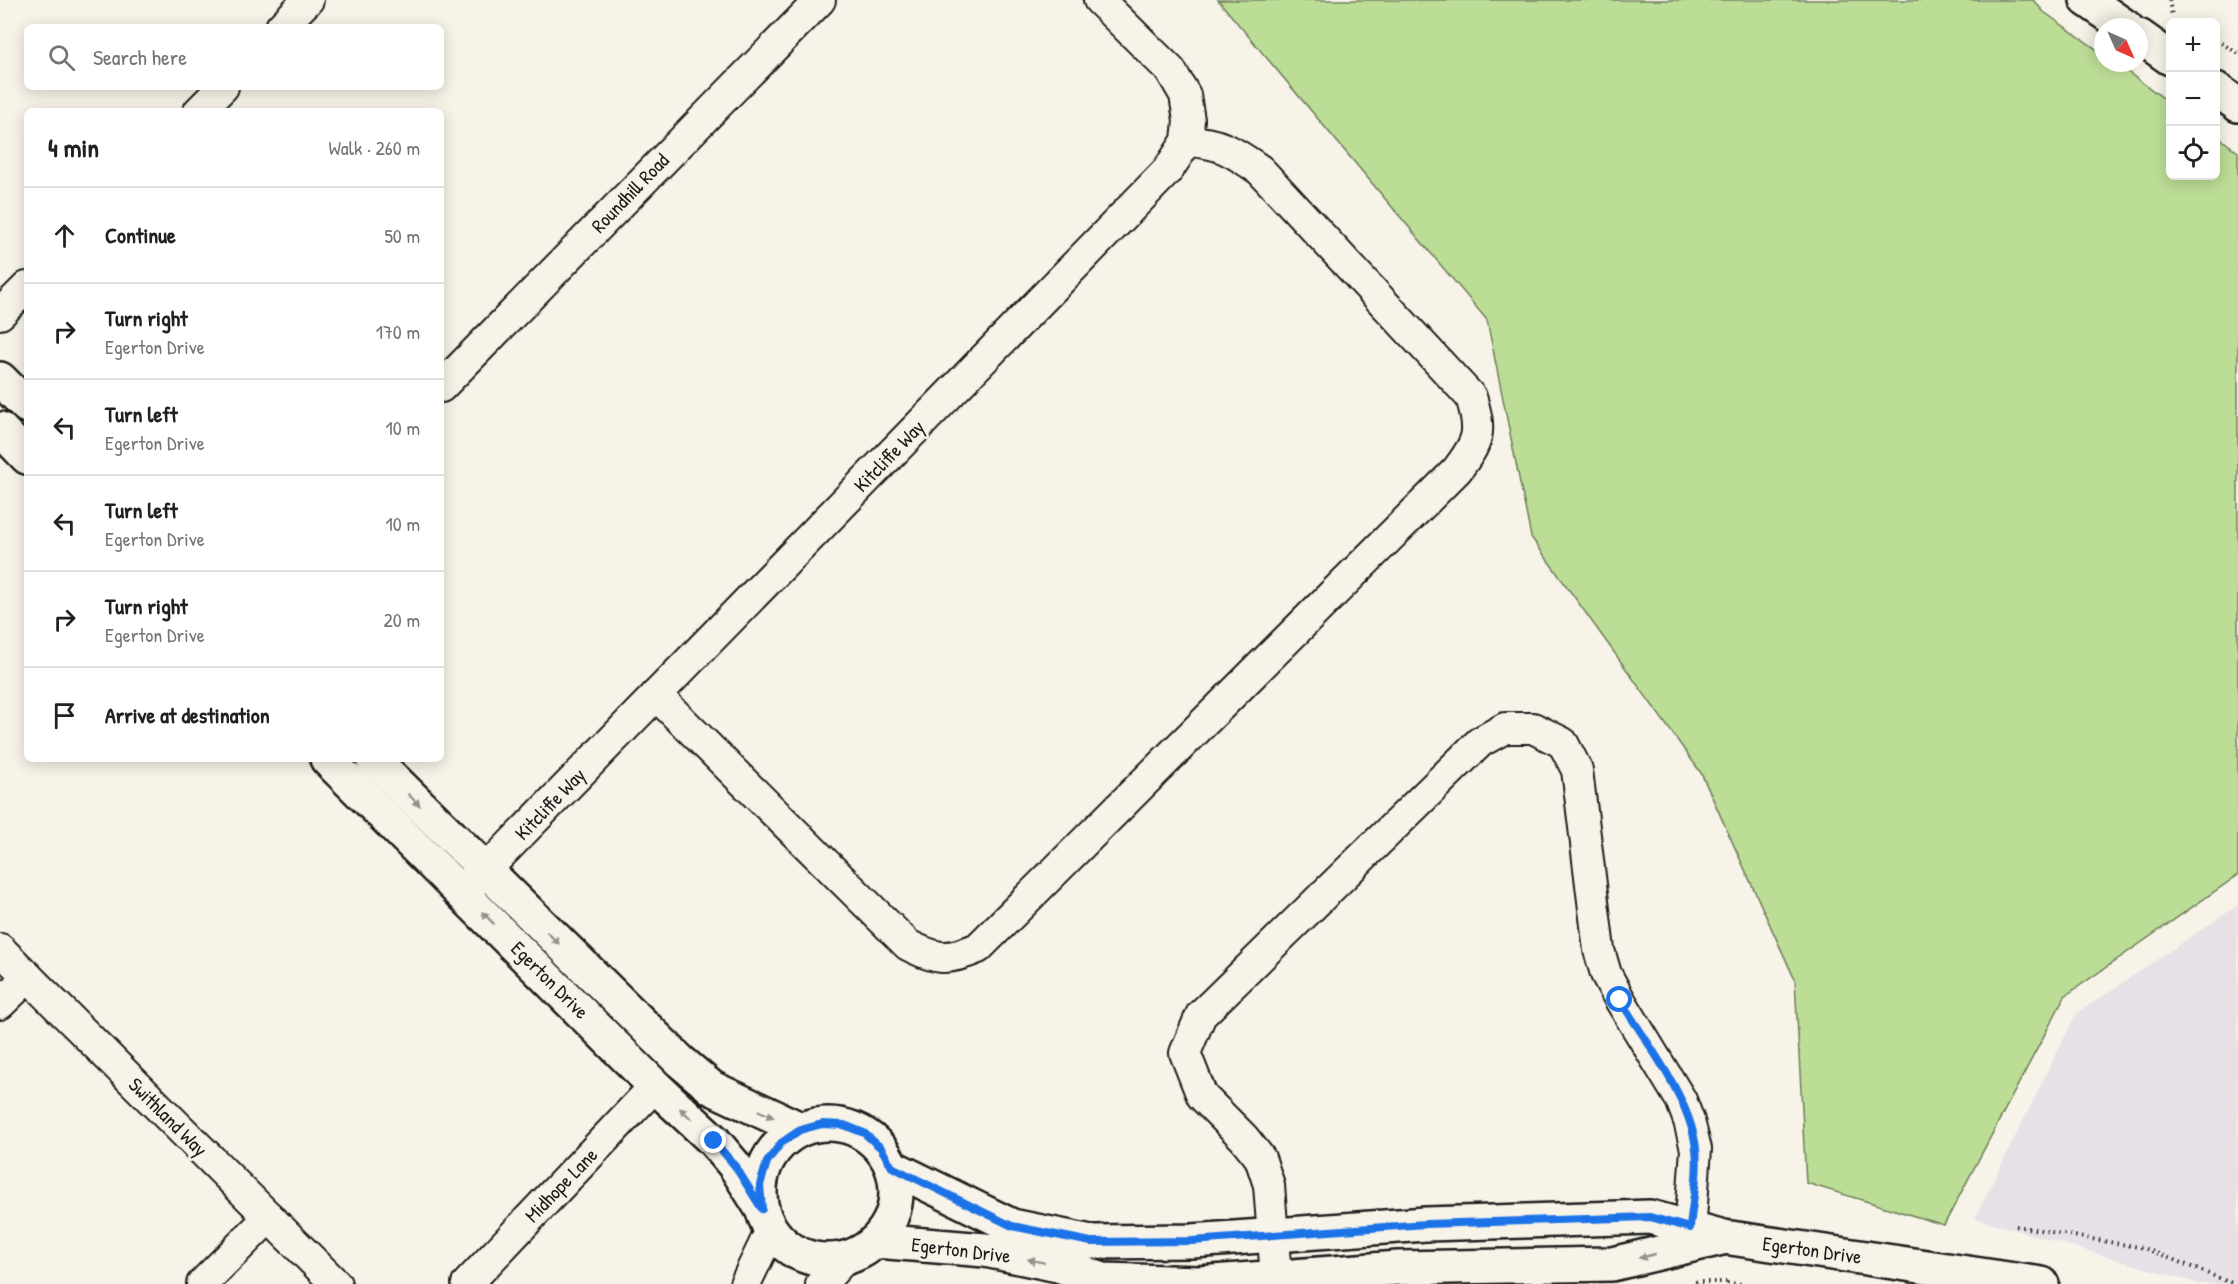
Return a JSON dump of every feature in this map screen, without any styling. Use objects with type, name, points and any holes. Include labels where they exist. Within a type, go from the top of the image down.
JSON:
[{"type":"street","points":[[284,24],[308,0]]},
{"type":"street","name":"Roundhill Road","points":[[444,384],[820,0]]},
{"type":"street","points":[[656,695],[908,945],[932,957],[953,958],[978,948],[1457,470],[1473,450],[1479,423],[1471,397],[1260,170],[1234,152],[1211,142],[1187,141],[1189,120],[1185,95],[1171,71],[1099,0]]},
{"type":"street","points":[[2087,0],[2113,18]]},
{"type":"street","points":[[2148,42],[2166,55]]},
{"type":"street","points":[[202,108],[220,90]]},
{"type":"street","points":[[2220,92],[2238,105]]},
{"type":"street","name":"Kitcliffe Way","points":[[474,882],[1168,170],[1187,141]]},
{"type":"street","points":[[0,314],[24,290]]},
{"type":"street","points":[[0,379],[24,403]]},
{"type":"street","points":[[0,429],[24,454]]},
{"type":"street","points":[[1276,1277],[1269,1185],[1260,1158],[1244,1138],[1202,1096],[1185,1053],[1201,1014],[1480,742],[1505,728],[1533,728],[1563,743],[1577,770],[1599,950],[1604,966],[1620,1000],[1681,1100],[1696,1149],[1689,1237]]},
{"type":"street","name":"Egerton Drive","points":[[331,762],[474,882],[712,1088],[800,1130]]},
{"type":"street","name":"Egerton Drive","points":[[375,762],[474,882],[655,1086],[714,1141],[735,1166],[767,1219],[786,1245],[804,1256],[824,1260],[845,1258],[876,1241],[891,1219],[896,1193],[892,1167],[881,1148],[864,1133],[844,1125],[822,1124],[800,1130],[781,1143],[767,1162],[760,1185],[767,1219]]},
{"type":"street","name":"Swithland Way","points":[[0,949],[336,1284]]},
{"type":"street","points":[[0,1004],[28,977]]},
{"type":"street","name":"Midhope Lane","points":[[467,1284],[655,1086]]},
{"type":"street","name":"Egerton Drive","points":[[892,1167],[1012,1226],[1091,1242],[1192,1241],[1426,1224],[1650,1217],[1689,1237]]},
{"type":"street","points":[[202,1284],[269,1217]]},
{"type":"street","points":[[745,1284],[767,1219]]},
{"type":"street","name":"Egerton Drive","points":[[876,1241],[985,1251],[1058,1265],[1103,1280],[1199,1283],[1398,1268],[1612,1264],[1689,1237],[1724,1237],[2030,1283]]},
{"type":"street","points":[[821,1284],[845,1258]]},
{"type":"path","points":[[2169,0],[2174,18]]},
{"type":"path","points":[[2220,42],[2238,53]]},
{"type":"path","points":[[2016,1226],[2144,1248],[2234,1284]]},
{"type":"path","points":[[1727,1284],[1727,1282],[1743,1284]]},
{"type":"shaded area","points":[[2238,905],[2238,1284],[2200,1284],[1975,1218],[2076,1014]]},
{"type":"green space","points":[[1218,0],[2033,0],[2044,12],[2094,48],[2094,72],[2127,72],[2166,100],[2166,180],[2220,180],[2220,138],[2238,152],[2238,875],[2065,996],[1944,1225],[1806,1183],[1795,980],[1701,773],[1531,537],[1487,320]]},
{"type":"route","points":[[714,1141],[735,1166],[762,1209],[760,1185],[767,1162],[781,1143],[800,1130],[822,1124],[844,1125],[864,1133],[881,1148],[892,1167],[1012,1226],[1091,1242],[1192,1241],[1426,1224],[1650,1217],[1690,1228],[1696,1149],[1689,1121],[1681,1100],[1620,1000]]}]
